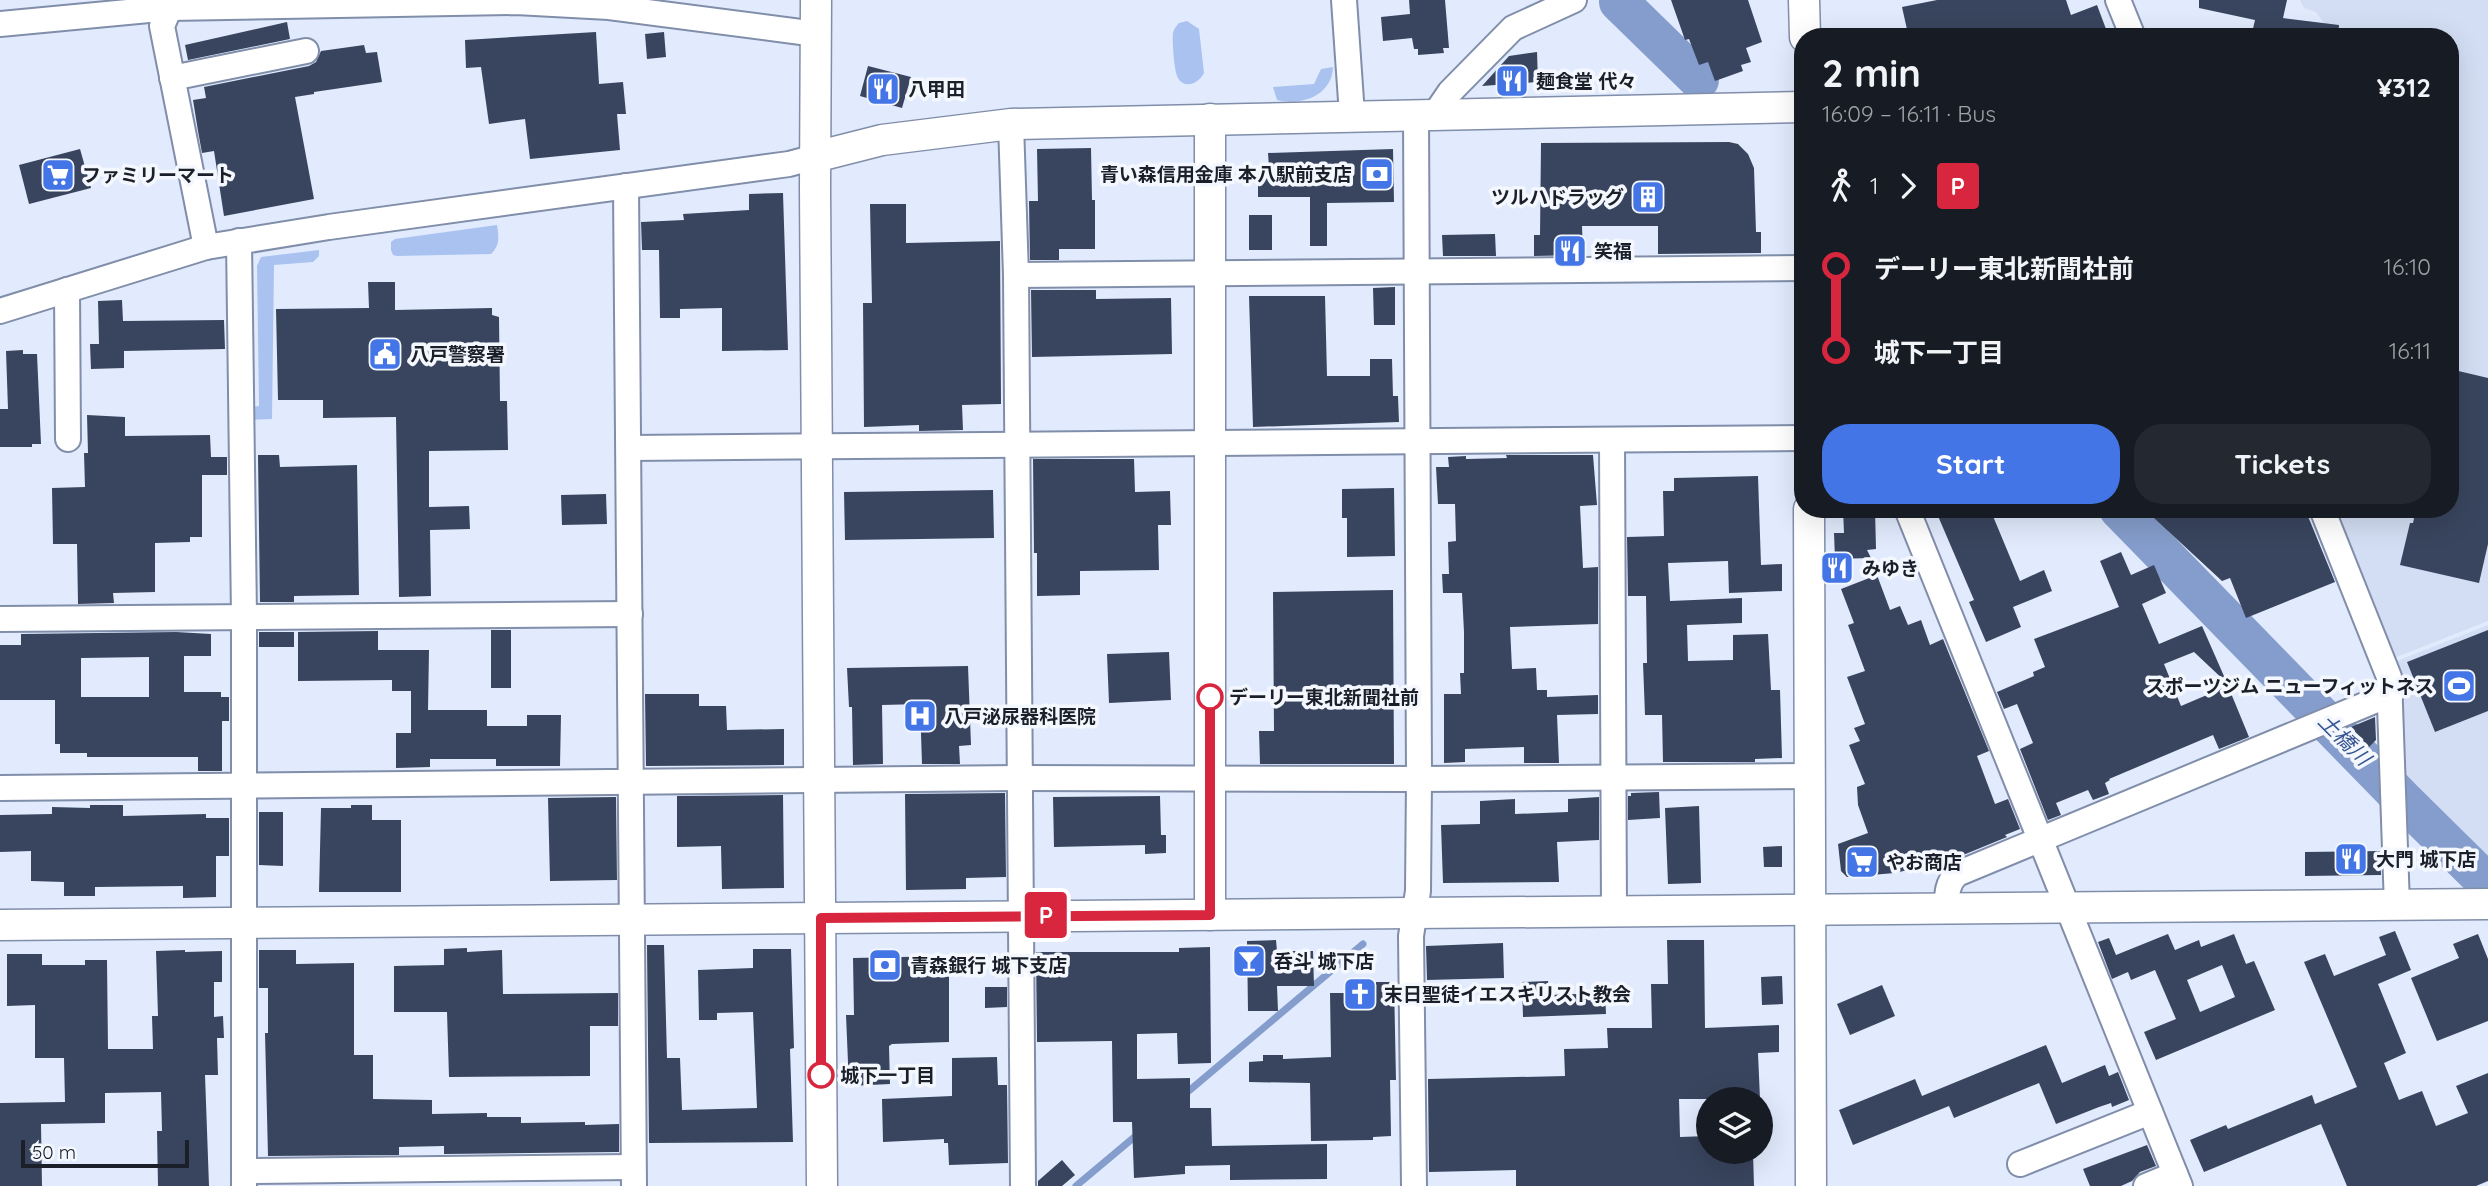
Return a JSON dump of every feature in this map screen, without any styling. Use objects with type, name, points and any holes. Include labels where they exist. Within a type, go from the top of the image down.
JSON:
[{"type":"street","points":[[817,0],[816,447],[822,1186]]},
{"type":"street","points":[[1344,0],[1352,115]]},
{"type":"street","points":[[1414,1186],[1411,936],[1418,891],[1418,271],[1426,114],[1513,28],[1574,0]]},
{"type":"street","points":[[1804,0],[1805,28]]},
{"type":"street","points":[[2118,0],[2129,28]]},
{"type":"street","points":[[0,24],[172,4],[516,2],[608,7],[816,34]]},
{"type":"street","points":[[172,4],[162,26],[206,247]]},
{"type":"street","points":[[172,78],[306,51]]},
{"type":"street","points":[[0,311],[206,247],[789,164],[882,140],[1011,124],[1794,107]]},
{"type":"street","points":[[1210,119],[1210,915]]},
{"type":"street","points":[[1011,124],[1016,275],[1023,1186]]},
{"type":"street","points":[[239,241],[244,617],[244,1179],[633,1177],[626,186]]},
{"type":"street","points":[[1016,275],[1794,268]]},
{"type":"street","points":[[67,290],[68,439]]},
{"type":"street","points":[[629,448],[1794,438]]},
{"type":"street","points":[[1612,440],[1614,913]]},
{"type":"street","points":[[1809,518],[1811,1186]]},
{"type":"street","points":[[1911,518],[2178,1180],[2146,1186]]},
{"type":"street","points":[[2326,518],[2389,677],[2397,906]]},
{"type":"street","points":[[0,619],[630,614]]},
{"type":"street","points":[[1947,910],[1948,889],[1957,874],[2391,694]]},
{"type":"street","points":[[0,788],[1021,778],[1810,776]]},
{"type":"street","points":[[0,925],[1020,915],[1415,915],[2486,907]]},
{"type":"street","points":[[2020,1164],[2150,1112]]},
{"type":"shaded area","points":[[2300,0],[2488,0],[2488,621],[2394,658],[2338,518],[2459,518],[2459,28],[2328,28],[2316,12],[2304,8]]},
{"type":"shaded area","points":[[1187,21],[1199,29],[1204,73],[1195,82],[1184,84],[1178,78],[1174,63],[1173,33],[1179,23]]},
{"type":"shaded area","points":[[1333,67],[1327,85],[1314,97],[1296,101],[1277,100],[1273,87],[1314,84],[1321,69]]},
{"type":"shaded area","points":[[497,225],[498,241],[491,254],[397,256],[393,255],[391,250],[391,242],[395,239]]},
{"type":"shaded area","points":[[319,250],[319,256],[313,262],[274,265],[272,419],[251,420],[251,407],[259,406],[257,266],[261,257]]},
{"type":"shaded area","points":[[2488,625],[2488,864],[2401,782],[2402,683],[2397,661]]},
{"type":"building","points":[[1409,0],[1445,0],[1449,48],[1443,48],[1444,53],[1418,55],[1412,38],[1383,41],[1381,17],[1410,14]]},
{"type":"building","points":[[1671,0],[1748,0],[1762,42],[1746,48],[1751,62],[1741,65],[1743,71],[1715,81],[1708,62],[1699,65],[1689,39],[1685,40]]},
{"type":"building","points":[[1937,0],[2066,0],[2071,15],[2097,5],[2106,28],[1907,28],[1902,7]]},
{"type":"building","points":[[2199,0],[2287,0],[2283,18],[2339,25],[2339,28],[2253,28],[2255,20],[2199,8]]},
{"type":"building","points":[[287,22],[290,39],[188,60],[185,45]]},
{"type":"building","points":[[596,32],[599,84],[623,82],[626,114],[617,114],[620,150],[530,159],[525,119],[489,124],[481,67],[466,68],[465,40]]},
{"type":"building","points":[[664,32],[666,57],[647,59],[645,34]]},
{"type":"building","points":[[364,45],[366,53],[377,52],[382,82],[295,97],[314,199],[224,216],[214,151],[202,153],[193,100],[206,98],[204,87],[309,66],[316,62],[321,51]]},
{"type":"building","points":[[1537,52],[1538,82],[1482,86],[1509,56]]},
{"type":"building","points":[[868,66],[911,77],[902,108],[860,96]]},
{"type":"building","name":"ツルハドラッグ","points":[[1541,143],[1738,144],[1748,154],[1754,168],[1756,232],[1761,232],[1761,253],[1658,254],[1658,226],[1582,226],[1583,255],[1534,256],[1534,235],[1540,235]]},
{"type":"building","points":[[1091,148],[1095,249],[1059,249],[1059,260],[1030,260],[1029,201],[1038,201],[1037,149]]},
{"type":"building","points":[[80,149],[91,188],[29,204],[19,165]]},
{"type":"building","points":[[1393,149],[1394,202],[1327,203],[1327,246],[1310,246],[1310,197],[1258,197],[1258,168],[1269,168],[1268,153]]},
{"type":"building","points":[[783,193],[788,350],[722,351],[722,308],[680,309],[680,318],[660,318],[659,250],[642,250],[641,222],[684,220],[683,214],[749,210],[749,194]]},
{"type":"building","points":[[870,204],[906,204],[906,243],[1000,241],[1001,404],[962,405],[963,430],[919,431],[919,425],[864,427],[863,303],[872,303]]},
{"type":"building","points":[[1249,215],[1272,215],[1272,250],[1249,250]]},
{"type":"building","points":[[1495,234],[1496,256],[1443,256],[1442,235]]},
{"type":"building","name":"八戸警察署","points":[[368,282],[395,282],[395,310],[492,308],[492,315],[499,317],[500,401],[507,401],[508,450],[429,451],[429,507],[469,506],[470,529],[430,530],[431,596],[399,597],[396,417],[323,418],[323,400],[278,400],[276,309],[369,308]]},
{"type":"building","points":[[1395,287],[1395,325],[1374,325],[1373,288]]},
{"type":"building","points":[[1031,290],[1096,290],[1096,299],[1171,298],[1172,354],[1032,357]]},
{"type":"building","points":[[1249,296],[1325,296],[1327,376],[1370,376],[1370,359],[1392,359],[1393,396],[1398,396],[1399,422],[1253,427]]},
{"type":"building","points":[[122,300],[123,321],[224,320],[225,349],[124,351],[124,368],[91,369],[90,344],[99,344],[98,301]]},
{"type":"building","points":[[23,350],[23,354],[37,354],[41,444],[32,444],[32,447],[0,447],[0,409],[8,409],[6,351]]},
{"type":"building","points":[[2459,371],[2488,378],[2488,544],[2479,583],[2400,565],[2410,523],[2413,523],[2414,518],[2459,518]]},
{"type":"building","points":[[87,415],[125,417],[125,436],[210,435],[211,457],[227,457],[227,475],[202,475],[202,537],[190,537],[190,542],[155,543],[155,592],[113,593],[114,603],[78,604],[77,544],[53,544],[52,488],[85,487]]},
{"type":"building","points":[[258,455],[279,455],[280,467],[357,465],[359,595],[294,596],[294,602],[260,602]]},
{"type":"building","points":[[1506,455],[1593,455],[1597,505],[1580,506],[1583,568],[1598,567],[1598,624],[1510,627],[1512,669],[1536,668],[1537,690],[1547,690],[1547,697],[1598,695],[1598,714],[1557,715],[1559,763],[1524,763],[1524,747],[1465,749],[1465,762],[1444,763],[1444,694],[1461,694],[1464,632],[1462,593],[1443,593],[1442,574],[1449,574],[1448,542],[1456,541],[1455,504],[1438,504],[1436,467],[1449,467],[1448,457],[1507,458]]},
{"type":"building","points":[[1033,459],[1134,459],[1135,492],[1170,491],[1171,525],[1158,525],[1159,570],[1080,571],[1080,595],[1037,596]]},
{"type":"building","points":[[1758,476],[1761,565],[1782,564],[1782,591],[1729,593],[1728,561],[1668,563],[1670,601],[1742,598],[1742,623],[1687,625],[1688,661],[1733,660],[1733,635],[1768,634],[1771,690],[1780,690],[1782,758],[1755,759],[1755,762],[1663,762],[1662,715],[1645,715],[1643,663],[1647,663],[1646,596],[1628,596],[1627,537],[1664,536],[1663,491],[1674,491],[1674,478]]},
{"type":"building","points":[[1394,488],[1395,556],[1347,557],[1347,518],[1342,518],[1342,489]]},
{"type":"building","points":[[993,490],[994,538],[845,540],[844,492]]},
{"type":"building","points":[[606,494],[607,524],[562,525],[561,495]]},
{"type":"building","points":[[1843,518],[1875,518],[1876,549],[1867,550],[1871,558],[1835,559],[1834,533],[1844,533]]},
{"type":"building","points":[[1939,518],[1994,518],[2020,581],[2044,570],[2052,591],[2013,607],[2021,627],[1986,642],[1969,602],[1974,600]]},
{"type":"building","points":[[2154,518],[2309,518],[2335,582],[2246,618],[2230,578],[2222,581]]},
{"type":"building","points":[[2121,552],[2131,575],[2154,565],[2166,593],[2142,604],[2159,644],[2202,626],[2227,683],[2194,652],[2164,664],[2181,706],[2228,686],[2249,737],[2219,749],[2213,735],[2109,779],[2105,783],[2109,794],[2093,800],[2088,790],[2056,803],[2061,815],[2048,820],[2020,749],[2033,743],[2017,704],[2004,709],[1997,692],[2034,676],[2033,672],[2045,667],[2034,639],[2119,607],[2100,561]]},
{"type":"building","points":[[1877,575],[1890,610],[1900,606],[1908,625],[1921,620],[1930,645],[1943,639],[1989,751],[1977,756],[1995,804],[2008,799],[2020,829],[1951,860],[1939,870],[1937,863],[1895,873],[1847,877],[1841,871],[1838,844],[1868,833],[1858,805],[1857,787],[1865,784],[1849,745],[1860,741],[1854,728],[1865,724],[1847,677],[1865,671],[1848,625],[1854,623],[1841,589]]},
{"type":"building","points":[[1393,590],[1394,764],[1260,764],[1259,731],[1274,731],[1273,592]]},
{"type":"building","points":[[491,630],[511,630],[511,688],[491,688]]},
{"type":"building","points":[[2488,630],[2488,711],[2435,732],[2407,662]]},
{"type":"building","points":[[378,631],[378,650],[429,650],[428,710],[487,710],[487,726],[527,726],[527,715],[561,715],[560,766],[496,766],[496,759],[430,759],[430,767],[396,768],[396,733],[411,733],[411,691],[392,691],[392,680],[298,681],[298,632]]},
{"type":"building","points":[[259,632],[294,632],[294,647],[259,647]]},
{"type":"building","points":[[21,634],[211,634],[211,656],[184,656],[184,692],[221,692],[221,697],[229,697],[229,721],[222,721],[222,771],[198,771],[198,757],[87,757],[87,753],[60,753],[60,744],[55,744],[55,700],[0,700],[0,645],[21,645]],"holes":[[[149,657],[149,697],[81,697],[81,658]]]},
{"type":"building","points":[[1169,652],[1171,700],[1109,703],[1107,654]]},
{"type":"building","points":[[968,666],[971,745],[959,746],[960,764],[922,764],[920,704],[882,705],[883,764],[853,765],[852,707],[849,707],[847,668]]},
{"type":"building","points":[[645,694],[699,694],[699,706],[726,706],[727,730],[784,729],[784,765],[646,766]]},
{"type":"building","points":[[2375,717],[2376,740],[2369,747],[2351,727]]},
{"type":"building","points":[[1659,792],[1660,818],[1628,820],[1628,796],[1631,796],[1631,793]]},
{"type":"building","points":[[1005,793],[1006,877],[966,878],[966,889],[906,890],[905,794]]},
{"type":"building","points":[[783,795],[784,888],[722,889],[721,846],[677,847],[677,796]]},
{"type":"building","points":[[1160,796],[1161,835],[1166,835],[1166,853],[1145,854],[1145,845],[1054,847],[1053,797]]},
{"type":"building","points":[[616,797],[617,880],[550,881],[548,798]]},
{"type":"building","points":[[1599,797],[1599,840],[1557,842],[1559,882],[1443,883],[1441,825],[1480,824],[1480,801],[1515,799],[1515,814],[1568,812],[1568,799]]},
{"type":"building","points":[[90,805],[123,805],[123,816],[206,814],[206,818],[229,818],[229,856],[216,856],[216,897],[183,898],[183,886],[95,887],[95,896],[64,896],[64,882],[31,881],[31,851],[0,852],[0,815],[52,814],[52,807],[90,808]]},
{"type":"building","points":[[351,805],[372,805],[372,820],[401,820],[401,892],[319,892],[321,808],[351,808]]},
{"type":"building","points":[[1699,806],[1701,883],[1668,884],[1665,808]]},
{"type":"building","points":[[259,812],[283,812],[283,866],[259,865]]},
{"type":"building","points":[[1782,846],[1782,867],[1764,867],[1763,847]]},
{"type":"building","points":[[2380,851],[2381,875],[2305,876],[2305,852]]},
{"type":"building","points":[[2395,931],[2411,970],[2378,984],[2406,1053],[2384,1063],[2399,1100],[2422,1091],[2436,1126],[2468,1113],[2456,1086],[2488,1073],[2488,1181],[2476,1186],[2347,1186],[2321,1124],[2204,1172],[2190,1140],[2226,1125],[2228,1129],[2312,1095],[2315,1104],[2357,1087],[2304,962],[2325,954],[2334,976],[2386,955],[2379,937]]},
{"type":"building","points":[[2168,934],[2175,950],[2199,940],[2201,947],[2234,934],[2246,964],[2254,961],[2275,1010],[2156,1060],[2144,1032],[2176,1019],[2155,970],[2131,980],[2128,972],[2112,979],[2098,942],[2109,938],[2116,955]],"holes":[[[2222,965],[2235,997],[2200,1012],[2187,980]]]},
{"type":"building","points":[[2478,934],[2488,959],[2488,1021],[2437,1041],[2411,978],[2459,958],[2453,944]]},
{"type":"building","points":[[1276,940],[1277,951],[1313,951],[1314,986],[1277,986],[1278,1011],[1248,1011],[1247,941]]},
{"type":"building","points":[[1667,940],[1704,940],[1705,1028],[1779,1025],[1779,1052],[1758,1053],[1759,1087],[1696,1087],[1696,1099],[1679,1099],[1680,1137],[1696,1136],[1696,1164],[1753,1164],[1754,1186],[1516,1186],[1516,1170],[1429,1172],[1428,1079],[1565,1076],[1564,1049],[1608,1048],[1607,1028],[1652,1028],[1651,984],[1668,984]]},
{"type":"building","points":[[1503,943],[1504,978],[1427,980],[1426,946]]},
{"type":"building","points":[[647,945],[664,945],[667,1058],[680,1058],[682,1110],[757,1108],[753,1012],[717,1013],[717,1020],[699,1020],[698,970],[753,968],[753,949],[791,949],[793,1142],[649,1143]]},
{"type":"building","points":[[1210,947],[1211,1063],[1178,1064],[1177,1033],[1137,1034],[1137,1079],[1190,1078],[1190,1108],[1211,1108],[1212,1146],[1327,1144],[1327,1179],[1230,1180],[1230,1165],[1185,1166],[1185,1174],[1134,1178],[1132,1122],[1113,1122],[1112,1041],[1037,1042],[1036,952],[1179,952],[1179,948]]},
{"type":"building","points":[[467,948],[467,952],[502,950],[503,994],[618,993],[618,1026],[590,1026],[590,1076],[449,1077],[447,1012],[394,1012],[394,966],[444,965],[444,949]]},
{"type":"building","points":[[259,950],[296,950],[296,964],[354,963],[354,1055],[373,1055],[373,1099],[432,1100],[432,1114],[487,1113],[487,1117],[521,1117],[521,1123],[619,1124],[619,1152],[444,1154],[444,1146],[399,1147],[399,1155],[268,1156],[265,1033],[268,1033],[268,988],[259,988]]},
{"type":"building","points":[[156,951],[222,951],[222,982],[214,982],[214,1017],[223,1016],[224,1038],[217,1038],[218,1075],[205,1075],[209,1186],[158,1186],[157,1131],[162,1131],[161,1092],[105,1093],[105,1123],[41,1124],[42,1186],[0,1186],[0,1103],[65,1102],[64,1058],[35,1058],[35,1005],[7,1006],[7,954],[42,954],[42,965],[85,965],[85,960],[107,960],[108,1049],[153,1049],[152,1016],[158,1016]]},
{"type":"building","points":[[949,956],[949,1042],[892,1044],[889,1046],[890,1084],[849,1086],[846,1015],[854,1015],[853,958]]},
{"type":"building","points":[[1782,976],[1783,1004],[1762,1005],[1761,977]]},
{"type":"building","points":[[1548,981],[1549,995],[1605,993],[1606,1014],[1523,1017],[1522,982]]},
{"type":"building","points":[[1376,982],[1394,982],[1396,1080],[1390,1080],[1391,1136],[1373,1137],[1373,1140],[1311,1141],[1310,1083],[1249,1082],[1249,1062],[1263,1061],[1263,1055],[1283,1055],[1283,1059],[1331,1057],[1330,993],[1376,993]]},
{"type":"building","points":[[1882,985],[1895,1016],[1850,1035],[1837,1004]]},
{"type":"building","points":[[985,987],[1007,987],[1007,1007],[985,1008]]},
{"type":"building","points":[[2046,1045],[2062,1083],[2105,1065],[2109,1076],[2118,1072],[2129,1100],[2112,1107],[2111,1103],[2056,1124],[2039,1083],[1954,1118],[1949,1106],[1853,1145],[1839,1110],[1915,1079],[1922,1096]]},
{"type":"building","points":[[997,1057],[998,1085],[1007,1085],[1008,1163],[949,1165],[948,1143],[944,1143],[944,1139],[883,1142],[882,1099],[952,1096],[952,1058]]},
{"type":"building","points":[[2147,1145],[2156,1166],[2140,1172],[2132,1181],[2121,1186],[2090,1186],[2083,1169]]},
{"type":"building","points":[[1062,1160],[1075,1175],[1062,1186],[1038,1186],[1038,1181]]},
{"type":"waterway","name":"土橋川","points":[[1619,2],[1699,80]]},
{"type":"waterway","name":"土橋川","points":[[2128,518],[2483,879]]},
{"type":"waterway","points":[[1184,1095],[1363,944]]},
{"type":"waterway","points":[[1076,1186],[1138,1134]]},
{"type":"bus line","name":"P","points":[[821,1075],[821,918],[1210,915],[1210,697]]},
{"type":"place","name":"麺食堂 代々","points":[[1512,81]]},
{"type":"place","name":"八甲田","points":[[883,89]]},
{"type":"place","name":"青い森信用金庫 本八駅前支店","points":[[1377,174]]},
{"type":"place","name":"ファミリーマート","points":[[58,175]]},
{"type":"place","name":"ツルハドラッグ","points":[[1648,197]]},
{"type":"place","name":"笑福","points":[[1570,251]]},
{"type":"place","name":"八戸警察署","points":[[385,354]]},
{"type":"place","name":"みゆき","points":[[1837,568]]},
{"type":"place","name":"スポーツジム ニューフィットネス","points":[[2459,686]]},
{"type":"place","name":"デーリー東北新聞社前","points":[[1210,697]]},
{"type":"place","name":"八戸泌尿器科医院","points":[[920,716]]},
{"type":"place","name":"大門 城下店","points":[[2351,859]]},
{"type":"place","name":"やお商店","points":[[1862,862]]},
{"type":"place","name":"呑斗 城下店","points":[[1249,961]]},
{"type":"place","name":"青森銀行 城下支店","points":[[885,965]]},
{"type":"place","name":"末日聖徒イエスキリスト教会","points":[[1360,994]]},
{"type":"place","name":"城下一丁目","points":[[821,1075]]}]
